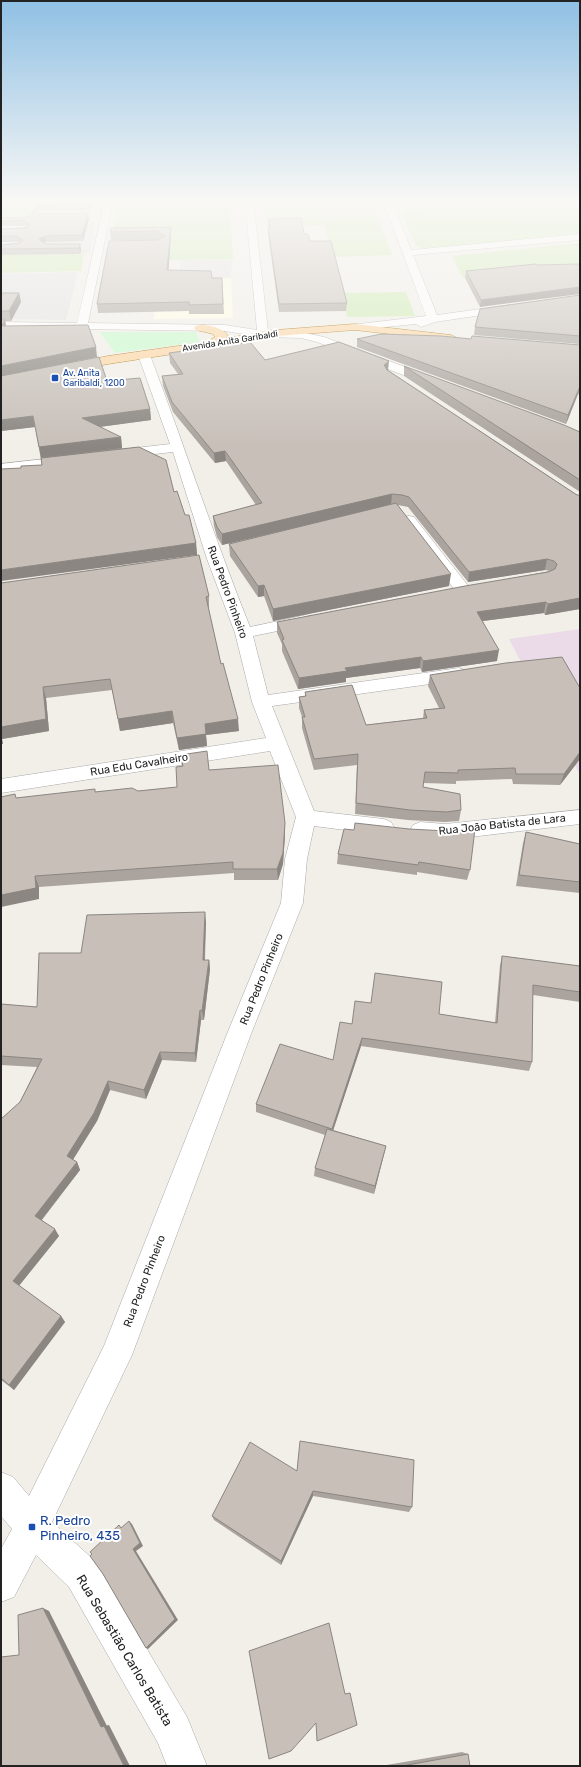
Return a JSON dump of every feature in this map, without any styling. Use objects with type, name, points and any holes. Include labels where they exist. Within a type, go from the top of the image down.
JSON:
[{"type":"main road","name":"Avenida Anita Garibaldi","points":[[59,370],[108,360],[202,345],[225,343],[263,334],[355,327]]},
{"type":"main road","points":[[355,327],[463,339]]},
{"type":"main road","points":[[200,328],[217,332],[222,335],[220,339],[202,345]]},
{"type":"street","points":[[82,326],[92,282]]},
{"type":"street","points":[[258,282],[263,334]]},
{"type":"street","points":[[419,282],[433,319],[425,321],[419,327],[420,331],[432,336]]},
{"type":"street","name":"Avenida Anita Garibaldi","points":[[355,327],[433,319],[520,306]]},
{"type":"street","points":[[1,325],[225,328],[263,334],[301,335],[320,339],[439,384]]},
{"type":"street","points":[[351,351],[405,385]]},
{"type":"street","name":"Rua Pedro Pinheiro","points":[[1,1584],[32,1527],[116,1355],[239,1034],[292,903],[296,859],[306,818],[261,702],[244,632],[210,557],[178,447],[144,355]]},
{"type":"street","points":[[101,456],[178,447]]},
{"type":"street","points":[[1,468],[86,458]]},
{"type":"street","points":[[402,511],[463,590]]},
{"type":"street","points":[[210,557],[229,549]]},
{"type":"street","points":[[244,632],[323,617]]},
{"type":"street","points":[[261,702],[477,671]]},
{"type":"street","name":"Rua Edu Cavalheiro","points":[[1,786],[277,743]]},
{"type":"street","name":"Rua João Batista de Lara","points":[[306,818],[408,830],[446,832],[580,817]]},
{"type":"street","name":"Rua Sebastião Carlos Batista","points":[[1,1489],[32,1527],[82,1574],[174,1731],[187,1766]]},
{"type":"shaded area","points":[[1,282],[75,282],[66,320],[8,319],[1,305]]},
{"type":"shaded area","points":[[231,282],[233,318],[154,319],[155,301],[98,300],[100,284]]},
{"type":"shaded area","points":[[580,629],[580,775],[509,639]]},
{"type":"green space","points":[[558,282],[580,282],[580,293]]},
{"type":"green space","points":[[406,292],[415,316],[347,317],[342,293]]},
{"type":"green space","points":[[100,332],[196,332],[200,342],[115,353]]},
{"type":"building","points":[[101,282],[222,282],[223,304],[189,305],[189,302],[97,304]]},
{"type":"building","points":[[276,282],[342,282],[347,303],[279,304]]},
{"type":"building","points":[[472,282],[580,282],[580,287],[481,300]]},
{"type":"building","points":[[1,293],[19,293],[9,311],[1,311]]},
{"type":"building","points":[[580,295],[580,336],[475,327],[480,309]]},
{"type":"building","points":[[1,320],[5,320],[1,326]]},
{"type":"building","points":[[88,325],[96,347],[1,366],[1,326]]},
{"type":"building","points":[[381,334],[441,336],[471,339],[472,336],[580,345],[580,386],[568,415],[357,339]]},
{"type":"building","points":[[250,342],[265,360],[339,342],[389,361],[384,365],[387,370],[577,495],[580,495],[580,598],[548,604],[546,602],[477,612],[499,650],[423,661],[421,657],[345,668],[347,671],[299,678],[282,640],[284,639],[277,622],[465,586],[548,572],[555,569],[557,564],[554,561],[547,559],[469,572],[409,497],[392,494],[222,534],[217,527],[213,516],[262,503],[225,451],[214,453],[172,402],[162,376],[183,374],[169,353]]},
{"type":"building","points":[[99,357],[107,381],[140,378],[150,409],[82,418],[121,437],[39,447],[33,416],[1,420],[1,376]]},
{"type":"building","points":[[404,366],[580,432],[580,480]]},
{"type":"building","points":[[139,447],[166,460],[174,492],[177,491],[185,515],[189,515],[196,543],[1,570],[1,469],[42,465],[41,458]]},
{"type":"building","points":[[396,503],[451,574],[273,609],[264,585],[258,586],[229,544]]},
{"type":"building","points":[[199,555],[209,596],[206,597],[221,664],[223,663],[238,719],[205,724],[206,734],[177,738],[172,711],[118,719],[110,679],[43,687],[46,719],[1,727],[1,583]]},
{"type":"building","points":[[562,657],[580,688],[580,752],[564,774],[516,774],[515,768],[458,770],[458,773],[425,772],[423,787],[460,794],[461,810],[447,812],[410,810],[356,803],[358,754],[314,759],[302,717],[305,717],[299,697],[306,696],[305,692],[352,685],[366,725],[427,718],[424,710],[445,708],[430,675],[506,663]]},
{"type":"building","points":[[207,751],[209,770],[278,765],[285,823],[283,853],[277,869],[233,869],[233,862],[35,876],[36,888],[1,895],[1,797],[15,794],[16,798],[95,789],[95,792],[132,788],[138,791],[177,787],[176,767],[183,766],[180,755]]},
{"type":"building","points":[[355,823],[409,829],[447,831],[475,829],[470,870],[419,862],[418,865],[338,854],[344,829],[354,830]]},
{"type":"building","points":[[526,832],[580,844],[580,882],[519,875]]},
{"type":"building","points":[[205,912],[203,960],[209,960],[202,1011],[200,1010],[195,1053],[160,1052],[144,1090],[108,1081],[94,1113],[67,1156],[77,1162],[35,1216],[55,1229],[13,1281],[61,1316],[9,1385],[1,1378],[1,1119],[20,1102],[42,1059],[1,1056],[1,1004],[37,1007],[39,953],[81,953],[87,915]]},
{"type":"building","points":[[502,956],[580,966],[580,992],[533,985],[532,1062],[362,1038],[332,1129],[256,1104],[280,1044],[333,1060],[340,1022],[352,1024],[355,1001],[371,1003],[375,973],[442,982],[439,1014],[497,1023]]},
{"type":"building","points":[[327,1129],[386,1146],[375,1186],[315,1168]]},
{"type":"building","points":[[300,1441],[414,1460],[412,1507],[313,1491],[281,1561],[212,1516],[250,1442],[297,1471]]},
{"type":"building","points":[[129,1521],[140,1543],[133,1549],[175,1619],[146,1648],[103,1574],[90,1556],[92,1554],[90,1552],[119,1525],[121,1528]]},
{"type":"building","points":[[43,1608],[101,1727],[104,1726],[124,1766],[1,1766],[1,1657],[19,1655],[18,1615]]},
{"type":"building","points":[[329,1623],[345,1694],[350,1693],[357,1725],[317,1741],[316,1723],[291,1751],[269,1759],[249,1651]]},
{"type":"building","points":[[468,1754],[470,1766],[402,1766]]},
{"type":"place","name":"Av. Anita Garibaldi, 1200","points":[[55,378]]},
{"type":"place","name":"R. Pedro Pinheiro, 435","points":[[32,1527]]}]
